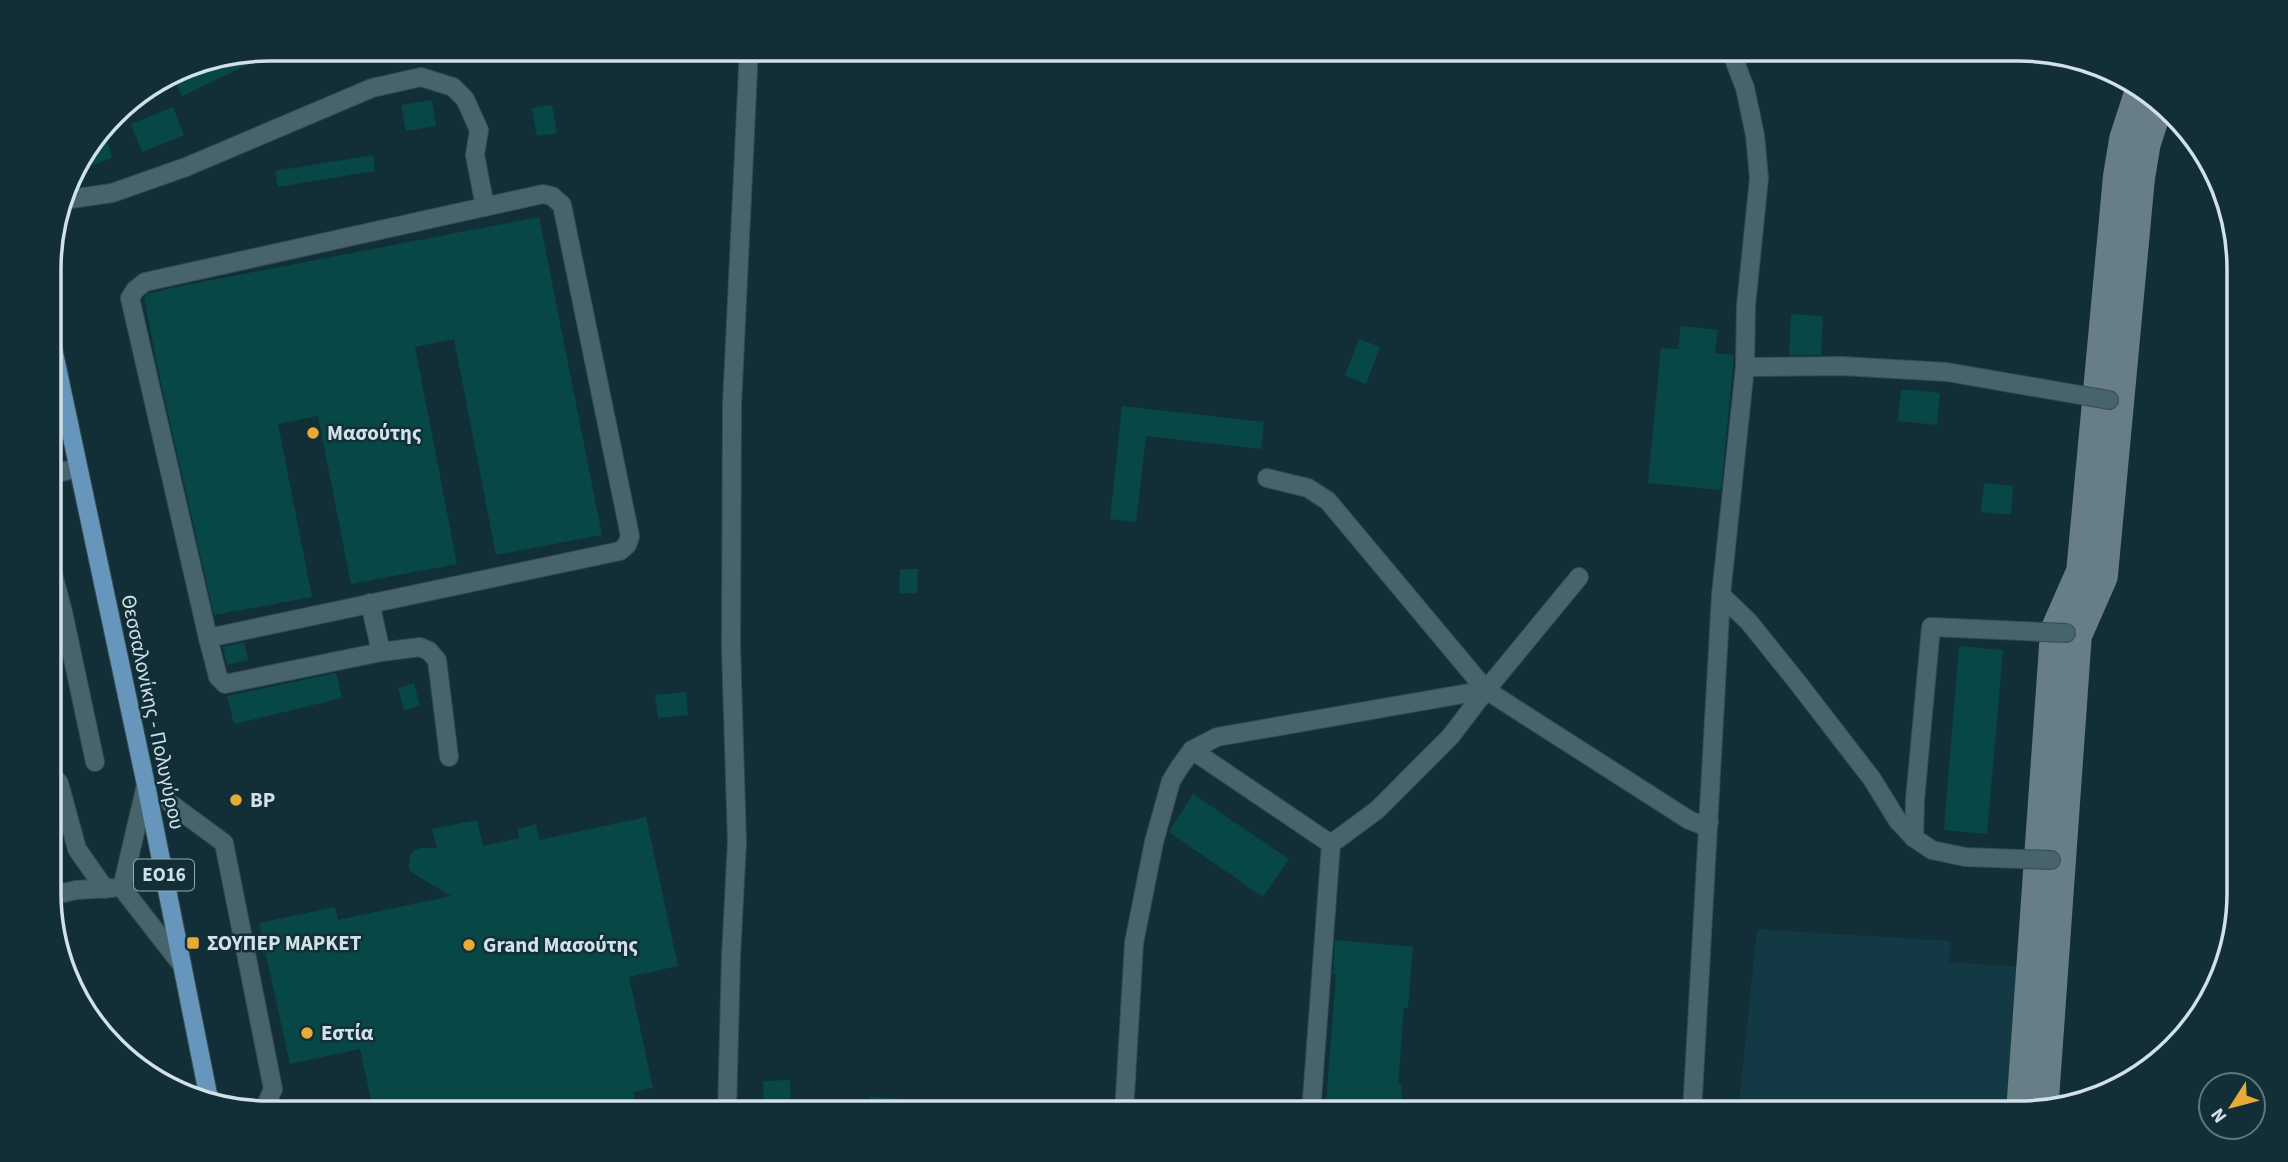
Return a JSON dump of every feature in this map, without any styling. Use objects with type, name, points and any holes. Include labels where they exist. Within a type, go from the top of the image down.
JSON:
[{"type":"main road","name":"Θεσσαλονίκης - Πολυγύρου","points":[[62,392],[146,785],[207,1091]]},
{"type":"street","points":[[1693,1100],[1721,595],[1745,367],[1746,306],[1759,178],[1755,135],[1745,88],[1735,61]]},
{"type":"street","points":[[727,1101],[737,842],[732,648],[732,405],[748,62]]},
{"type":"street","points":[[74,198],[112,192],[186,167],[372,88],[421,77],[453,87],[466,99],[479,130],[475,155],[485,206]]},
{"type":"street","points":[[208,638],[620,551],[627,545],[630,536],[562,205],[552,196],[543,194],[485,206],[145,282],[130,298],[208,638],[218,677],[225,684],[381,652],[420,647],[429,650],[437,660],[449,757]]},
{"type":"street","points":[[1745,367],[1842,366],[1947,372],[2109,400]]},
{"type":"street","points":[[62,472],[77,468]]},
{"type":"street","points":[[1268,478],[1308,488],[1328,501],[1486,690],[1689,820],[1702,825],[1709,822]]},
{"type":"street","points":[[1312,1100],[1331,844],[1377,810],[1450,737],[1579,577]]},
{"type":"street","points":[[1721,595],[1749,622],[1790,673],[1872,779],[1898,821],[1914,838],[1932,850],[1965,857],[2051,860]]},
{"type":"street","points":[[370,603],[381,652]]},
{"type":"street","points":[[61,614],[95,762]]},
{"type":"street","points":[[1914,838],[1931,627],[2066,633]]},
{"type":"street","points":[[1125,1101],[1134,943],[1145,878],[1171,781],[1192,750],[1217,737],[1486,690]]},
{"type":"street","points":[[1192,750],[1331,844]]},
{"type":"street","points":[[114,888],[146,785]]},
{"type":"street","points":[[61,791],[77,849],[182,965]]},
{"type":"street","points":[[171,804],[224,844],[273,1089],[268,1101]]},
{"type":"street","points":[[61,894],[114,888]]},
{"type":"shaded area","points":[[1757,929],[1951,941],[1949,962],[2055,969],[2043,1099],[1739,1100]]},
{"type":"building","points":[[252,62],[182,96],[176,84],[190,77],[229,65]]},
{"type":"building","points":[[432,100],[436,126],[406,131],[401,105]]},
{"type":"building","points":[[552,105],[557,133],[537,136],[532,108]]},
{"type":"building","points":[[173,107],[184,135],[142,152],[131,124]]},
{"type":"building","points":[[107,140],[112,158],[89,166]]},
{"type":"building","points":[[373,155],[375,171],[278,187],[275,171]]},
{"type":"building","points":[[539,217],[602,535],[496,555],[454,339],[415,347],[457,564],[351,584],[318,416],[278,424],[312,597],[214,615],[144,297],[150,293],[181,286]]},
{"type":"building","points":[[1791,314],[1823,316],[1821,355],[1789,355]]},
{"type":"building","points":[[1681,326],[1718,330],[1715,353],[1734,355],[1721,490],[1648,483],[1661,348],[1678,349]]},
{"type":"building","points":[[1359,339],[1380,347],[1366,384],[1345,375]]},
{"type":"building","points":[[1901,389],[1940,393],[1937,425],[1898,421]]},
{"type":"building","points":[[1122,406],[1264,422],[1261,449],[1146,436],[1136,522],[1110,519]]},
{"type":"building","points":[[1984,483],[2013,486],[2011,515],[1981,512]]},
{"type":"building","points":[[900,569],[918,569],[917,593],[899,593]]},
{"type":"building","points":[[244,642],[248,660],[227,665],[223,647]]},
{"type":"building","points":[[1959,646],[2003,650],[1987,834],[1944,830]]},
{"type":"building","points":[[336,673],[342,698],[234,724],[227,696]]},
{"type":"building","points":[[414,683],[420,706],[404,710],[398,688]]},
{"type":"building","points":[[686,692],[688,715],[658,718],[655,695]]},
{"type":"building","points":[[1193,794],[1289,859],[1263,897],[1169,832]]},
{"type":"building","name":"Grand Μασούτης","points":[[646,817],[678,966],[629,977],[653,1088],[633,1092],[635,1101],[371,1101],[360,1049],[290,1064],[259,923],[335,907],[338,920],[451,896],[409,869],[410,856],[414,850],[437,848],[432,829],[477,820],[483,846],[519,838],[517,829],[536,824],[539,840]]},
{"type":"building","points":[[1335,940],[1413,947],[1408,1008],[1404,1008],[1398,1084],[1402,1084],[1401,1100],[1326,1100],[1336,975],[1333,974]]},
{"type":"building","points":[[790,1080],[791,1101],[764,1101],[763,1081]]},
{"type":"building","points":[[870,1097],[926,1101],[870,1101]]},
{"type":"taxiway","points":[[2033,1100],[2066,633],[2092,574],[2129,177],[2135,141],[2147,106]]},
{"type":"place","name":"Μασούτης","points":[[313,433]]},
{"type":"place","name":"BP","points":[[236,800]]},
{"type":"place","name":"ΣΟΥΠΕΡ ΜΑΡΚΕΤ","points":[[193,943]]},
{"type":"place","name":"Grand Μασούτης","points":[[469,945]]},
{"type":"place","name":"Εστία","points":[[307,1033]]}]
